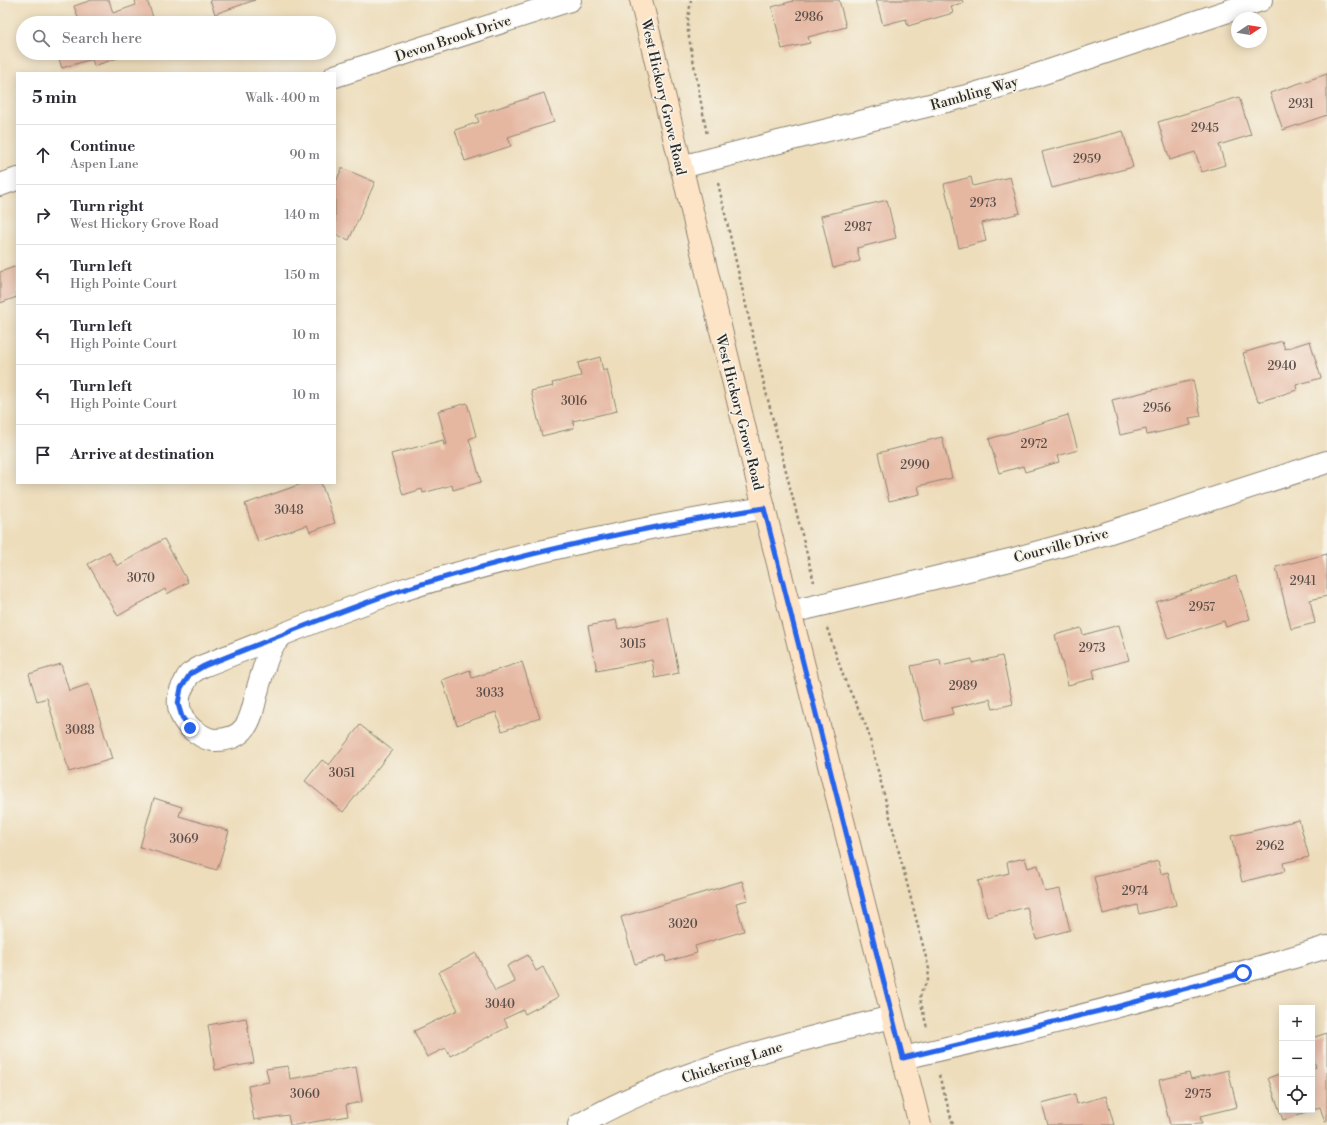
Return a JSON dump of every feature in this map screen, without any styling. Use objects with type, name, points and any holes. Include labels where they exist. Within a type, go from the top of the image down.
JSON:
[{"type":"street","name":"Devon Brook Drive","points":[[336,76],[570,0]]},
{"type":"street","name":"West Hickory Grove Road","points":[[641,0],[764,508],[920,1125]]},
{"type":"street","name":"Rambling Way","points":[[681,167],[971,95],[1040,74],[1261,0]]},
{"type":"street","points":[[0,185],[16,179]]},
{"type":"street","name":"Courville Drive","points":[[791,612],[1010,560],[1104,534],[1327,462]]},
{"type":"street","points":[[282,635],[271,649],[259,683],[248,725],[238,735],[226,740],[213,740],[201,737],[190,728],[182,717],[178,704],[181,688],[190,674],[204,666],[282,635],[395,593],[484,566],[570,545],[692,520],[764,508]]},
{"type":"street","points":[[903,1058],[1116,1007],[1243,973],[1327,947]]},
{"type":"street","name":"Chickering Lane","points":[[579,1125],[632,1097],[691,1075],[804,1039],[892,1017]]},
{"type":"path","points":[[692,0],[688,19],[688,32],[707,132]]},
{"type":"path","points":[[718,185],[764,384],[812,575]]},
{"type":"path","points":[[828,633],[844,678],[867,728],[929,969],[928,980],[921,992],[920,999],[925,1021]]},
{"type":"path","points":[[942,1085],[953,1125]]},
{"type":"building","points":[[92,0],[109,0],[113,13],[136,5],[135,0],[147,0],[153,16],[78,16],[74,6]]},
{"type":"building","points":[[210,0],[255,0],[215,14]]},
{"type":"building","points":[[792,0],[839,0],[846,27],[808,37],[810,43],[782,49],[772,7],[793,1]]},
{"type":"building","points":[[876,0],[962,0],[963,3],[951,6],[953,13],[908,26],[906,19],[883,25]]},
{"type":"building","points":[[59,60],[89,60],[62,68]]},
{"type":"building","points":[[92,60],[112,60],[94,66]]},
{"type":"building","points":[[1327,74],[1327,115],[1283,130],[1270,93]]},
{"type":"building","points":[[544,93],[554,122],[508,137],[511,146],[465,161],[455,130],[479,122],[476,115]]},
{"type":"building","points":[[1239,97],[1251,135],[1219,145],[1225,165],[1202,172],[1195,152],[1170,160],[1158,122]]},
{"type":"building","points":[[1123,131],[1133,167],[1052,188],[1042,152]]},
{"type":"building","points":[[342,168],[375,182],[349,240],[336,234],[336,182]]},
{"type":"building","points":[[971,177],[973,186],[1010,177],[1020,213],[982,223],[986,241],[959,248],[944,184]]},
{"type":"building","points":[[887,200],[896,238],[857,248],[860,261],[833,268],[821,216]]},
{"type":"building","points":[[16,266],[16,297],[0,303],[0,272]]},
{"type":"building","points":[[1282,341],[1285,349],[1310,341],[1321,378],[1296,385],[1297,390],[1258,402],[1243,353]]},
{"type":"building","points":[[600,357],[603,371],[607,369],[617,411],[573,421],[574,428],[542,436],[531,391],[553,386],[552,383],[581,376],[578,363]]},
{"type":"building","points":[[1193,380],[1201,416],[1189,418],[1191,425],[1147,435],[1146,429],[1120,435],[1112,400]]},
{"type":"building","points":[[467,403],[476,436],[469,439],[481,482],[453,490],[452,485],[423,493],[422,489],[403,495],[391,454],[443,440],[444,445],[447,444],[438,411]]},
{"type":"building","points":[[1068,415],[1078,450],[1057,456],[1059,462],[1025,472],[1023,466],[999,473],[989,439]]},
{"type":"building","points":[[942,437],[952,478],[918,486],[920,494],[889,501],[878,453]]},
{"type":"building","points":[[301,484],[321,484],[335,523],[310,532],[307,525],[258,542],[245,504]]},
{"type":"building","points":[[164,539],[188,582],[167,594],[165,589],[118,616],[88,564],[109,552],[117,566]]},
{"type":"building","points":[[1327,554],[1327,596],[1310,600],[1315,623],[1291,629],[1276,567]]},
{"type":"building","points":[[1236,576],[1250,619],[1226,627],[1224,621],[1168,639],[1156,602]]},
{"type":"building","points":[[668,618],[679,673],[655,678],[652,660],[597,671],[588,626],[616,620],[618,629]]},
{"type":"building","points":[[1119,625],[1129,660],[1093,670],[1095,678],[1068,685],[1055,635],[1081,628],[1083,635]]},
{"type":"building","points":[[1002,656],[1013,704],[993,709],[990,699],[951,708],[953,714],[924,721],[911,666],[940,660],[941,666],[972,659],[972,663]]},
{"type":"building","points":[[522,662],[540,718],[502,731],[496,712],[457,725],[442,680],[470,670],[472,678]]},
{"type":"building","points":[[61,664],[69,691],[89,684],[112,759],[69,772],[47,698],[37,701],[29,674]]},
{"type":"building","points":[[360,725],[392,750],[343,812],[305,781],[322,760],[329,765]]},
{"type":"building","points":[[154,798],[182,807],[179,816],[229,831],[217,870],[140,847]]},
{"type":"building","points":[[1299,820],[1309,857],[1283,863],[1285,871],[1242,882],[1231,836]]},
{"type":"building","points":[[1025,858],[1028,868],[1038,865],[1045,892],[1060,889],[1070,930],[1036,939],[1027,907],[987,917],[978,881],[1009,873],[1007,862]]},
{"type":"building","points":[[1158,861],[1161,874],[1168,872],[1176,905],[1139,914],[1137,905],[1103,914],[1094,877]]},
{"type":"building","points":[[742,881],[748,900],[736,903],[744,931],[695,946],[697,953],[666,962],[665,955],[635,964],[621,917]]},
{"type":"building","points":[[476,953],[495,991],[515,982],[507,966],[528,955],[536,971],[543,967],[558,997],[525,1014],[523,1010],[504,1019],[508,1027],[450,1056],[446,1048],[427,1057],[414,1031],[458,1010],[439,972]]},
{"type":"building","points":[[246,1018],[254,1063],[215,1070],[208,1025]]},
{"type":"building","points":[[1327,1033],[1327,1121],[1325,1122],[1320,1107],[1315,1109],[1315,1037]]},
{"type":"building","points":[[288,1066],[290,1079],[356,1067],[362,1102],[346,1105],[348,1116],[296,1125],[290,1125],[288,1115],[254,1120],[248,1086],[269,1082],[266,1069]]},
{"type":"building","points":[[1228,1070],[1237,1107],[1200,1116],[1202,1124],[1170,1125],[1159,1080],[1189,1073],[1191,1079]]},
{"type":"building","points":[[1279,1074],[1279,1109],[1268,1078]]},
{"type":"building","points":[[1075,1094],[1077,1104],[1106,1096],[1114,1125],[1048,1125],[1042,1103]]},
{"type":"building","points":[[1280,1113],[1303,1113],[1283,1120]]},
{"type":"route","points":[[190,728],[182,717],[178,704],[181,688],[190,674],[204,666],[305,626],[395,593],[484,566],[547,550],[692,520],[764,508],[903,1058],[1116,1007],[1243,973]]}]
